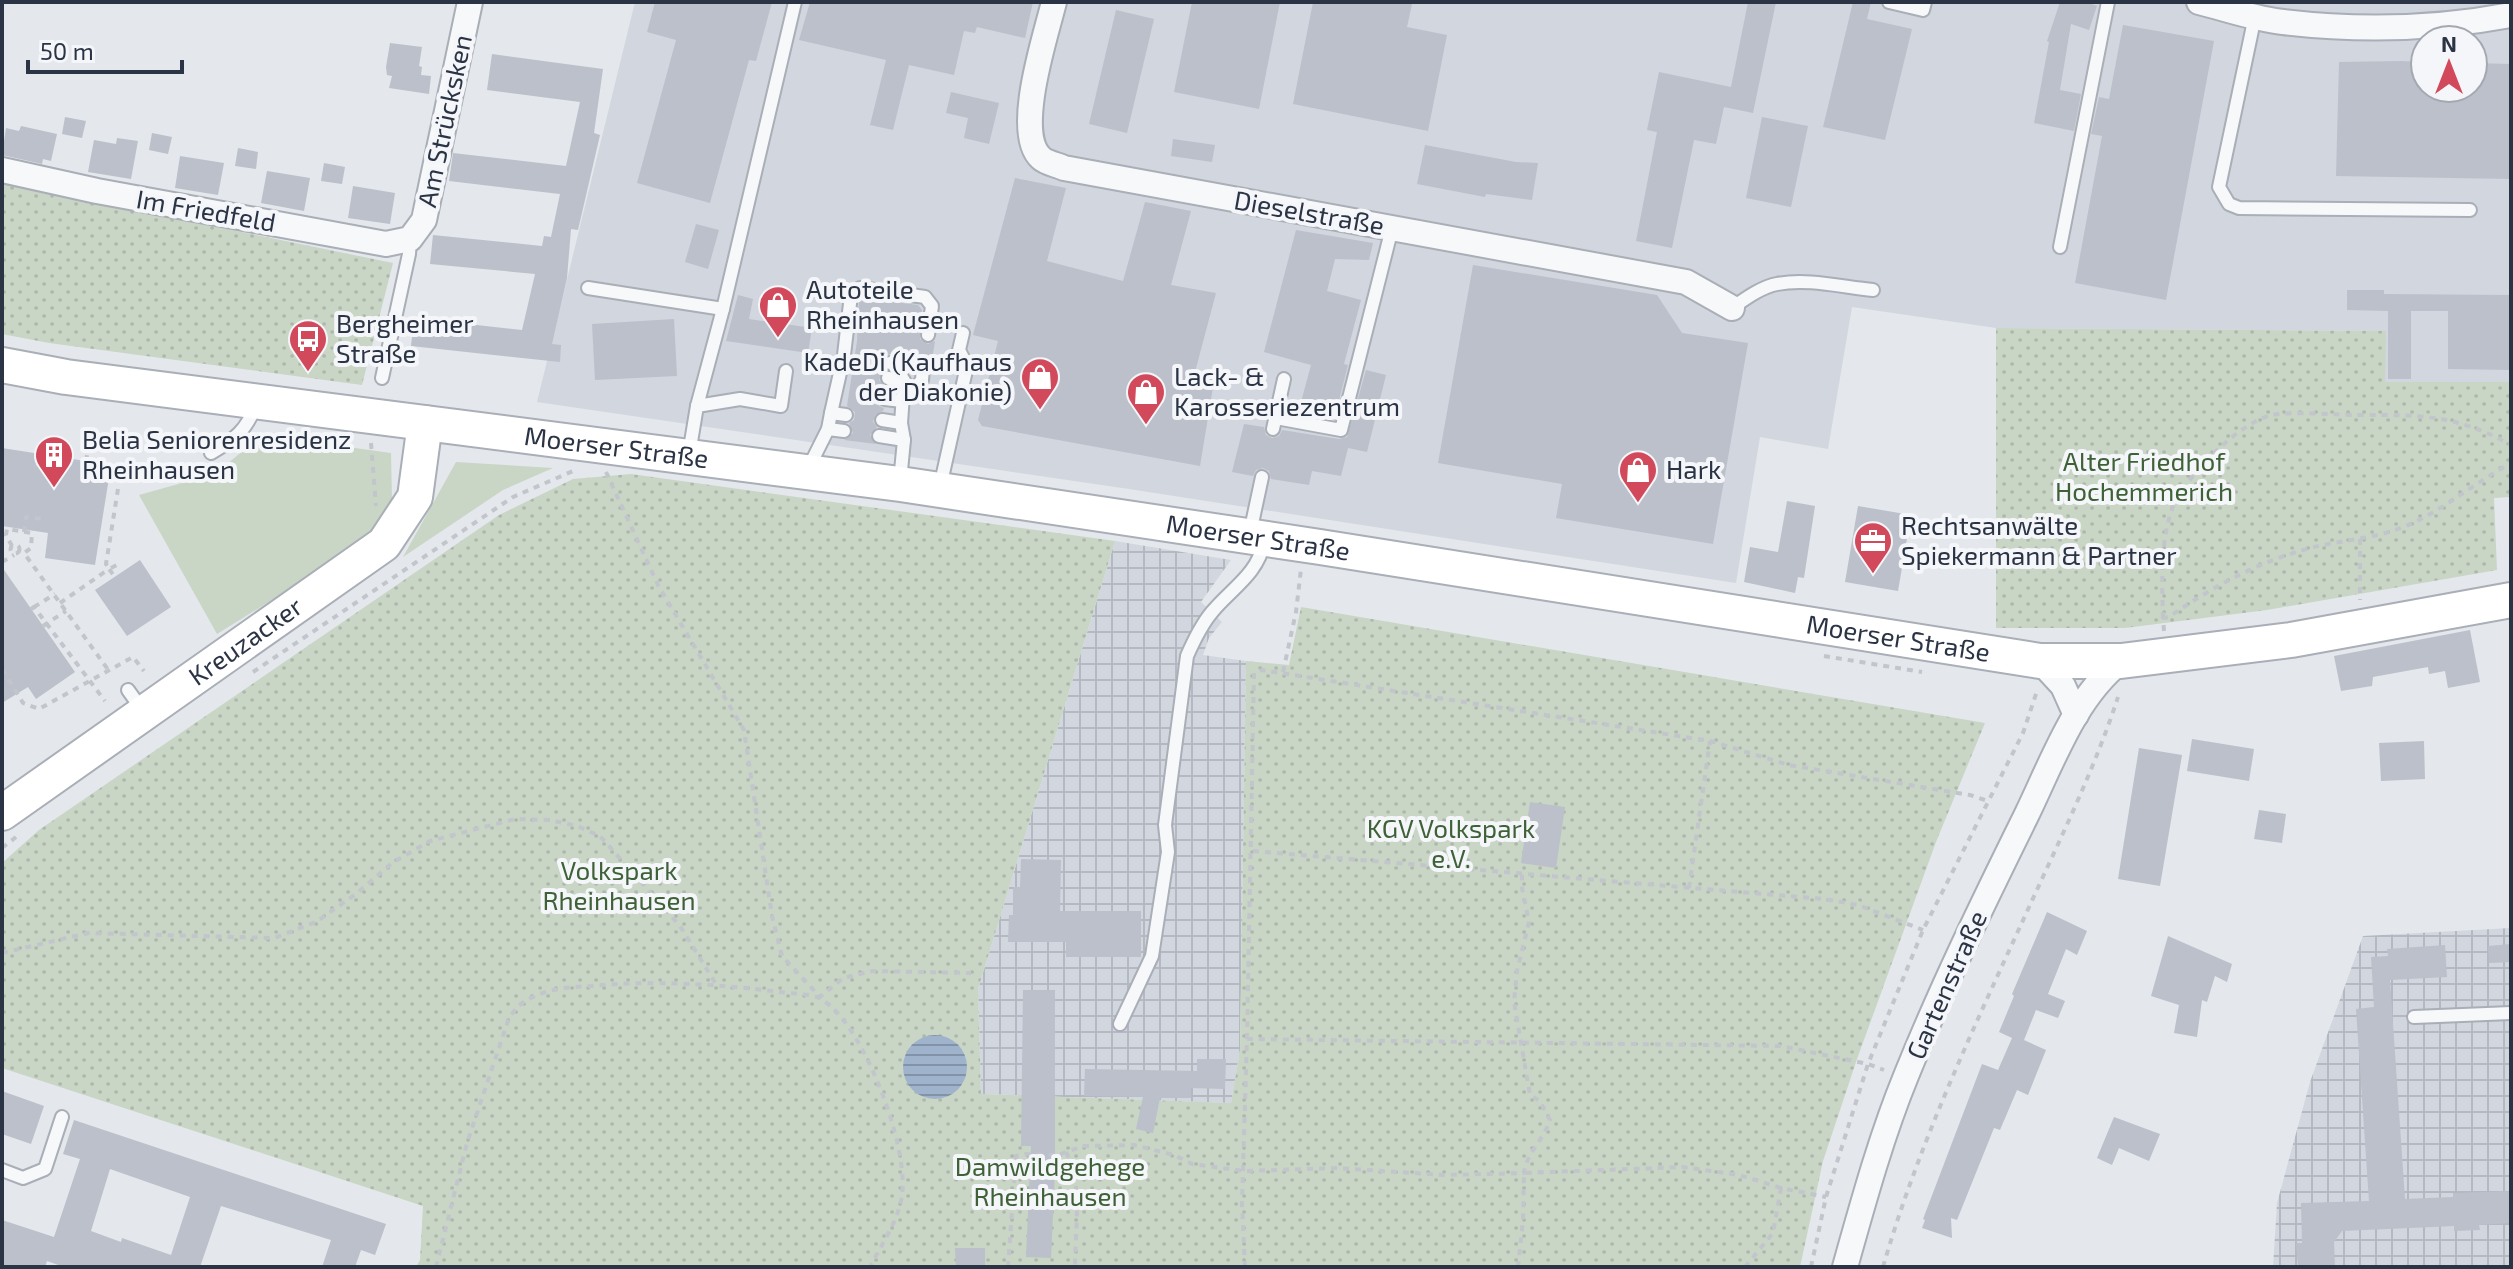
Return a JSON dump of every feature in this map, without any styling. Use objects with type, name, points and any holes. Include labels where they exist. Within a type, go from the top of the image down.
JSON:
[{"type":"main road","name":"Moerser Straße","points":[[2,365],[66,377],[900,484],[1257,538],[2040,673],[2120,672],[2511,600]]},
{"type":"main road","name":"Kreuzacker","points":[[13,822],[136,702],[384,544],[415,497],[425,423]]},
{"type":"street","name":"Am Strücksken","points":[[410,239],[424,220],[470,2]]},
{"type":"street","name":"Dieselstraße","points":[[1054,2],[1030,109],[1031,139],[1041,158],[1064,168],[1686,282],[1732,308]]},
{"type":"street","points":[[2199,2],[2282,22],[2372,28],[2465,23],[2511,15]]},
{"type":"street","name":"Im Friedfeld","points":[[2,170],[97,191],[386,244],[410,239]]},
{"type":"street","name":"Gartenstraße","points":[[1845,1267],[1905,1078],[1962,946],[2076,715],[2102,678],[2120,672]]},
{"type":"street","points":[[2040,673],[2063,686],[2076,715]]},
{"type":"lane","points":[[689,457],[697,406],[723,309],[795,2]]},
{"type":"lane","points":[[1889,2],[1923,10],[1925,2]]},
{"type":"lane","points":[[2060,247],[2108,2]]},
{"type":"lane","points":[[2255,16],[2219,187],[2229,204],[2239,208],[2470,210]]},
{"type":"lane","points":[[1284,379],[1274,423],[1341,430],[1392,228]]},
{"type":"lane","name":"Am Strücksken","points":[[382,378],[410,239]]},
{"type":"lane","points":[[1732,308],[1776,284],[1809,283],[1873,290]]},
{"type":"lane","points":[[588,288],[723,309]]},
{"type":"lane","points":[[807,472],[842,393],[849,356],[846,334],[851,295],[860,288],[925,297],[932,306],[928,335]]},
{"type":"lane","points":[[939,490],[967,366],[959,350],[963,333]]},
{"type":"lane","points":[[890,363],[893,363],[903,391],[901,423],[904,440],[900,484]]},
{"type":"lane","points":[[885,399],[903,391],[913,391],[922,380],[923,369]]},
{"type":"lane","points":[[697,406],[740,399],[781,406],[786,371]]},
{"type":"lane","points":[[888,378],[903,391]]},
{"type":"lane","points":[[211,453],[231,441],[248,424],[257,402]]},
{"type":"lane","points":[[831,413],[846,415]]},
{"type":"lane","points":[[882,420],[901,423]]},
{"type":"lane","points":[[828,429],[844,431]]},
{"type":"lane","points":[[879,436],[904,440]]},
{"type":"lane","points":[[1120,1024],[1152,956],[1168,852],[1165,825],[1187,656],[1198,631],[1212,612],[1261,560],[1257,538],[1262,477]]},
{"type":"lane","points":[[2414,1017],[2511,1013]]},
{"type":"lane","points":[[2,1170],[23,1178],[45,1169],[62,1117]]},
{"type":"path","points":[[2164,632],[2162,558],[2173,507],[2199,470],[2221,445],[2243,427],[2273,415],[2426,415],[2451,419],[2511,445]]},
{"type":"path","points":[[604,463],[658,585],[744,730],[772,916],[782,956],[847,1021],[870,1063],[900,1151],[902,1197],[870,1267]]},
{"type":"path","points":[[2163,618],[2201,595],[2282,557],[2394,530],[2425,518],[2511,463]]},
{"type":"path","points":[[243,679],[513,497],[579,469]]},
{"type":"path","points":[[115,577],[106,564],[118,489]]},
{"type":"path","points":[[24,532],[26,517],[43,519]]},
{"type":"path","points":[[2,562],[31,548],[32,533],[7,529],[6,535],[12,546],[16,544],[19,547],[16,554]]},
{"type":"path","points":[[2346,602],[2360,600],[2360,539]]},
{"type":"path","points":[[24,553],[109,671]]},
{"type":"path","points":[[60,603],[121,563]]},
{"type":"path","points":[[1283,672],[1296,612],[1301,566]]},
{"type":"path","points":[[55,594],[33,608],[105,701]]},
{"type":"path","points":[[45,625],[66,611]]},
{"type":"path","points":[[2153,633],[2178,629]]},
{"type":"path","points":[[2,669],[23,703],[33,708],[47,706],[133,657],[144,671]]},
{"type":"path","points":[[1245,1267],[1242,1203],[1254,673],[1262,670],[1283,672],[1710,741],[1789,765],[1970,795],[1988,801]]},
{"type":"path","points":[[1883,1267],[1897,1217],[1946,1093],[2065,830],[2118,698],[2120,672]]},
{"type":"path","points":[[1811,1267],[1826,1197],[1868,1064],[1923,930],[2023,733],[2040,673]]},
{"type":"path","points":[[1689,888],[1710,741]]},
{"type":"path","points":[[2,953],[88,933],[274,938],[316,922],[356,894],[392,863],[430,841],[515,819],[550,820],[577,826],[600,836],[680,926],[716,984]]},
{"type":"path","points":[[2,848],[13,822]]},
{"type":"path","points":[[1252,851],[1824,899],[1858,905],[1923,930]]},
{"type":"path","points":[[1518,1267],[1525,1162],[1542,1140],[1550,1120],[1540,1101],[1530,1095],[1514,1002],[1517,971],[1529,922],[1522,873]]},
{"type":"path","points":[[436,1267],[467,1143],[508,1021],[516,1007],[534,996],[561,988],[610,984],[716,984],[820,997],[843,978],[873,971],[971,973]]},
{"type":"path","points":[[1247,1039],[1781,1046],[1868,1064],[1905,1078]]},
{"type":"path","points":[[1008,1267],[1016,1156],[1066,1152],[1083,1146],[1134,1145],[1174,1155],[1192,1164],[1244,1171],[1337,1168],[1444,1175],[1683,1167],[1739,1175],[1826,1197]]},
{"type":"path","points":[[1066,1152],[1075,1190],[1075,1267]]},
{"type":"path","points":[[1745,1267],[1773,1233],[1781,1188]]},
{"type":"shaded area","points":[[635,2],[2511,2],[2511,382],[2384,382],[2385,331],[1996,328],[1852,307],[1828,449],[1760,437],[1736,583],[537,402]]},
{"type":"shaded area","points":[[1115,541],[1231,560],[1201,602],[1222,622],[1209,638],[1203,655],[1246,661],[1240,1050],[1231,1103],[981,1094],[978,989]]},
{"type":"shaded area","points":[[2511,928],[2511,1267],[2273,1267],[2277,1203],[2310,1082],[2363,936]]},
{"type":"green space","points":[[2,183],[393,263],[362,385],[2,334]]},
{"type":"green space","name":"Alter Friedhof Hochemmerich","points":[[1996,328],[2386,331],[2385,382],[2511,382],[2511,497],[2494,498],[2497,570],[2267,610],[2125,628],[1996,628]]},
{"type":"green space","points":[[262,435],[391,453],[392,501],[365,542],[217,634],[139,495],[189,481],[227,464]]},
{"type":"green space","points":[[456,462],[553,468],[503,490],[403,557]]},
{"type":"green space","name":"Volkspark Rheinhausen","points":[[631,474],[1115,541],[978,989],[981,1094],[1231,1103],[1240,1050],[1246,661],[1289,665],[1301,607],[1985,723],[1936,842],[1857,1059],[1823,1161],[1800,1267],[416,1267],[420,1260],[423,1206],[2,1068],[2,863],[39,830],[499,515],[573,479]]},
{"type":"water","points":[[935,1035],[953,1041],[961,1049],[967,1067],[961,1085],[953,1093],[935,1099],[917,1093],[909,1085],[903,1067],[909,1049],[917,1041]]},
{"type":"building","points":[[655,2],[772,2],[756,61],[749,60],[710,203],[637,183],[676,40],[647,32]]},
{"type":"building","points":[[810,2],[1033,2],[1025,38],[977,27],[975,33],[964,31],[954,75],[909,65],[893,130],[870,125],[886,60],[799,40]]},
{"type":"building","points":[[1192,2],[1280,2],[1259,109],[1174,92]]},
{"type":"building","points":[[1313,2],[1412,4],[1407,27],[1447,35],[1428,131],[1293,104]]},
{"type":"building","points":[[1748,2],[1776,2],[1753,113],[1724,107],[1716,144],[1694,140],[1672,248],[1636,241],[1657,132],[1647,130],[1659,72],[1731,87]]},
{"type":"building","points":[[1853,2],[1871,2],[1867,19],[1912,29],[1885,140],[1823,127]]},
{"type":"building","points":[[2060,2],[2086,2],[2097,6],[2089,30],[2071,24],[2060,90],[2081,94],[2074,131],[2034,123],[2047,41]]},
{"type":"building","points":[[1116,10],[1154,19],[1127,133],[1089,124]]},
{"type":"building","points":[[2123,25],[2214,41],[2166,300],[2075,283],[2102,136],[2091,134],[2099,97],[2109,99]]},
{"type":"building","points":[[390,43],[422,47],[419,66],[422,67],[421,75],[431,76],[429,94],[389,88],[392,76],[387,75],[386,67]]},
{"type":"building","points":[[492,54],[603,69],[594,133],[600,135],[578,230],[571,229],[567,278],[552,344],[561,345],[560,362],[411,346],[414,318],[522,330],[535,274],[430,264],[433,235],[542,246],[544,236],[551,237],[560,194],[449,181],[453,153],[566,166],[580,102],[487,90]]},
{"type":"building","points":[[2409,61],[2409,104],[2489,104],[2489,63],[2511,64],[2511,179],[2336,176],[2339,62]]},
{"type":"building","points":[[951,92],[999,103],[989,144],[964,138],[968,118],[946,113]]},
{"type":"building","points":[[65,117],[86,121],[82,138],[62,134]]},
{"type":"building","points":[[1762,117],[1808,126],[1791,207],[1746,198]]},
{"type":"building","points":[[21,126],[57,134],[51,161],[43,159],[42,164],[2,155],[6,128],[19,131]]},
{"type":"building","points":[[152,133],[172,137],[168,154],[149,150]]},
{"type":"building","points":[[117,138],[138,141],[131,179],[88,172],[94,140],[116,144]]},
{"type":"building","points":[[1173,139],[1215,145],[1212,162],[1171,156]]},
{"type":"building","points":[[1425,145],[1516,162],[1538,163],[1532,200],[1486,194],[1485,197],[1417,184]]},
{"type":"building","points":[[238,148],[258,152],[256,169],[235,166]]},
{"type":"building","points":[[180,156],[224,163],[218,195],[175,188]]},
{"type":"building","points":[[324,163],[345,167],[342,184],[321,181]]},
{"type":"building","points":[[267,171],[310,178],[304,211],[261,203]]},
{"type":"building","points":[[1015,178],[1066,188],[1047,261],[1123,281],[1145,202],[1191,211],[1171,285],[1216,293],[1195,372],[1215,375],[1200,466],[982,426],[978,420],[998,341],[973,335]]},
{"type":"building","points":[[353,186],[395,193],[390,224],[348,218]]},
{"type":"building","points":[[696,224],[719,230],[708,269],[685,262]]},
{"type":"building","points":[[1296,230],[1373,243],[1369,260],[1335,259],[1327,291],[1361,300],[1344,364],[1348,365],[1334,420],[1298,413],[1311,365],[1264,352]]},
{"type":"building","points":[[1473,265],[1657,295],[1682,333],[1748,343],[1713,544],[1556,518],[1562,484],[1438,463]]},
{"type":"building","points":[[2347,290],[2384,290],[2384,294],[2511,295],[2511,370],[2448,369],[2448,311],[2411,311],[2411,379],[2388,379],[2388,311],[2347,310]]},
{"type":"building","points":[[738,295],[753,299],[749,319],[812,328],[808,353],[726,341]]},
{"type":"building","points":[[864,298],[918,305],[922,310],[920,339],[928,344],[935,341],[931,366],[923,360],[916,363],[914,368],[906,367],[893,354],[882,359],[884,370],[879,380],[887,387],[878,393],[876,399],[879,406],[884,408],[875,415],[873,422],[877,427],[870,435],[876,444],[844,440],[853,433],[849,423],[854,420],[855,412],[847,406],[857,341],[859,301]]},
{"type":"building","points":[[674,319],[677,376],[595,380],[592,324]]},
{"type":"building","points":[[1366,370],[1386,375],[1367,452],[1348,448],[1341,476],[1312,471],[1309,485],[1271,479],[1269,471],[1263,468],[1256,470],[1253,476],[1232,472],[1244,424],[1264,427],[1266,435],[1272,438],[1279,436],[1282,430],[1339,439],[1347,437]]},
{"type":"building","name":"Belia Seniorenresidenz Rheinhausen","points":[[2,448],[111,465],[95,565],[45,558],[48,533],[2,526]]},
{"type":"building","points":[[1787,501],[1815,506],[1804,578],[1798,577],[1795,593],[1744,582],[1750,547],[1778,552]]},
{"type":"building","points":[[1858,506],[1911,515],[1898,591],[1845,582]]},
{"type":"building","points":[[140,560],[171,607],[127,636],[95,590]]},
{"type":"building","points":[[2,567],[75,672],[36,699],[28,687],[2,703]]},
{"type":"building","points":[[2470,630],[2480,682],[2448,688],[2445,671],[2429,674],[2428,667],[2373,677],[2372,686],[2341,691],[2334,656]]},
{"type":"building","points":[[2192,739],[2254,749],[2249,781],[2187,771]]},
{"type":"building","points":[[2424,741],[2425,779],[2381,781],[2379,743]]},
{"type":"building","points":[[2139,748],[2182,755],[2160,886],[2118,879]]},
{"type":"building","points":[[1530,802],[1565,807],[1556,868],[1521,863]]},
{"type":"building","points":[[2259,810],[2286,814],[2282,843],[2254,839]]},
{"type":"building","points":[[1021,859],[1061,860],[1060,911],[1141,911],[1141,957],[1066,957],[1066,942],[1008,942],[1009,915],[1013,915],[1013,887],[1020,887]]},
{"type":"building","points":[[2047,912],[2087,931],[2077,955],[2066,949],[2048,994],[2065,1001],[2058,1018],[2036,1010],[2024,1040],[2046,1050],[2028,1095],[2017,1090],[2000,1130],[1994,1128],[1957,1220],[1951,1218],[1952,1238],[1922,1228],[1982,1064],[1998,1070],[2012,1038],[1999,1032]]},
{"type":"building","points":[[2168,936],[2232,964],[2227,982],[2215,976],[2207,1002],[2202,1000],[2197,1037],[2174,1033],[2179,1005],[2151,996]]},
{"type":"building","points":[[2511,944],[2511,962],[2489,963],[2488,946]]},
{"type":"building","points":[[2445,945],[2447,977],[2390,980],[2405,1199],[2511,1191],[2511,1223],[2479,1225],[2480,1230],[2454,1231],[2454,1226],[2342,1231],[2334,1242],[2335,1267],[2298,1267],[2296,1243],[2302,1243],[2301,1203],[2369,1201],[2356,1009],[2374,1007],[2371,957],[2388,956],[2387,949]]},
{"type":"building","points":[[1023,990],[1055,990],[1055,1171],[1051,1258],[1026,1257],[1031,1146],[1021,1146]]},
{"type":"building","points":[[1197,1059],[1226,1059],[1225,1089],[1191,1088],[1191,1098],[1160,1098],[1153,1133],[1136,1129],[1143,1097],[1084,1096],[1085,1069],[1197,1071]]},
{"type":"building","points":[[2,1091],[44,1106],[31,1144],[2,1134]]},
{"type":"building","points":[[2114,1117],[2160,1134],[2149,1161],[2119,1148],[2112,1165],[2097,1158]]},
{"type":"building","points":[[74,1120],[386,1224],[375,1255],[361,1250],[355,1267],[322,1267],[331,1240],[221,1206],[200,1267],[64,1267],[47,1261],[45,1267],[2,1267],[2,1220],[54,1237],[80,1159],[63,1154]],"holes":[[[110,1169],[190,1197],[171,1255],[91,1231]]]},
{"type":"building","points":[[955,1248],[985,1248],[985,1267],[956,1267]]},
{"type":"place","name":"Autoteile Rheinhausen","points":[[778,339]]},
{"type":"place","name":"Bergheimer Straße","points":[[308,373]]},
{"type":"place","name":"KadeDi (Kaufhaus der Diakonie)","points":[[1040,411]]},
{"type":"place","name":"Lack- & Karosseriezentrum","points":[[1146,426]]},
{"type":"place","name":"Belia Seniorenresidenz Rheinhausen","points":[[54,489]]},
{"type":"place","name":"Hark","points":[[1638,504]]},
{"type":"place","name":"Rechtsanwälte Spiekermann & Partner","points":[[1873,575]]},
{"type":"park label","name":"KGV Volkspark e.V.","points":[[1451,844]]},
{"type":"park label","name":"Damwildgehege Rheinhausen","points":[[1050,1182]]}]
